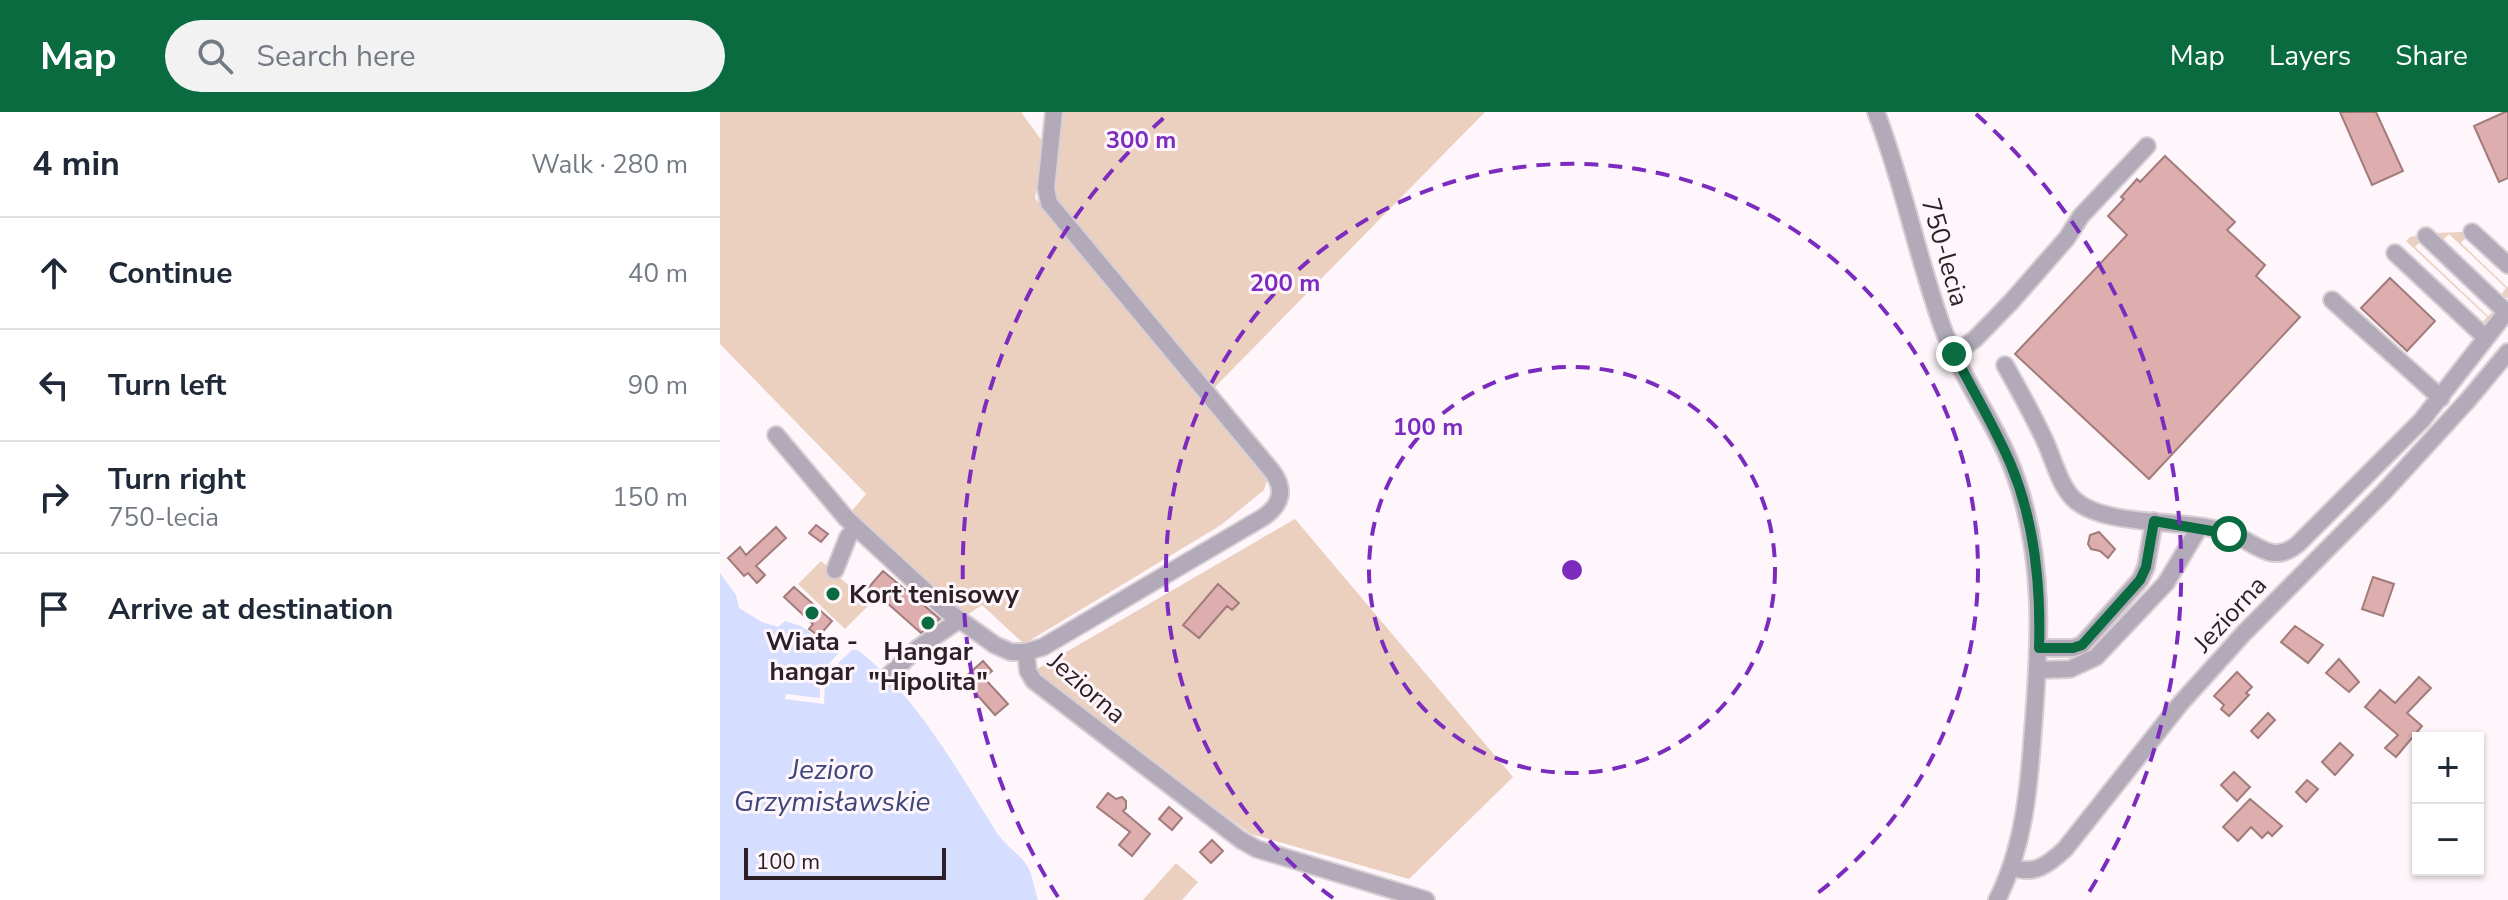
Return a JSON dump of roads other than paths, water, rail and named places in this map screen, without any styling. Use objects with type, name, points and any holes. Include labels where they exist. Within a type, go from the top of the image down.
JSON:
[{"type":"street","points":[[1026,652],[1043,647],[1245,529],[1274,510],[1281,497],[1279,482],[1271,470],[1049,203],[1046,188],[1054,112]]},
{"type":"street","name":"750-lecia","points":[[1876,112],[1935,303],[1954,354],[2001,442],[2025,505],[2038,569],[2038,670],[2026,803],[2012,867]]},
{"type":"street","points":[[1954,354],[1975,339],[2011,302],[2067,238],[2081,216],[2147,146]]},
{"type":"street","points":[[2472,232],[2508,265]]},
{"type":"street","points":[[2005,365],[2070,495],[2088,508],[2236,536],[2265,553],[2287,552],[2389,454],[2441,398],[2507,311],[2426,236]]},
{"type":"street","points":[[2395,253],[2486,338]]},
{"type":"street","points":[[2332,300],[2441,398]]},
{"type":"street","name":"Jeziorna","points":[[2012,867],[2023,871],[2035,870],[2065,849],[2180,704],[2244,633],[2393,482],[2508,352]]},
{"type":"street","name":"Jeziorna","points":[[776,435],[840,511],[959,620],[1002,649],[1026,652],[1028,671],[1034,681],[1249,846],[1426,900]]},
{"type":"street","points":[[2039,648],[2082,645],[2135,589],[2146,567],[2154,521]]},
{"type":"street","points":[[835,570],[848,537],[856,527]]},
{"type":"street","points":[[2038,670],[2070,669],[2096,657],[2166,583],[2199,528]]},
{"type":"street","points":[[887,677],[918,648],[959,620]]},
{"type":"street","points":[[1997,900],[2012,867]]},
{"type":"water","name":"Jezioro Grzymisławskie","points":[[720,573],[736,595],[739,608],[762,622],[778,627],[785,621],[801,626],[845,657],[852,650],[858,650],[880,669],[918,712],[997,833],[1026,864],[1038,900],[720,900]]},
{"type":"place","name":"Kort tenisowy","points":[[833,594]]},
{"type":"place","name":"Wiata - hangar","points":[[812,613]]},
{"type":"place","name":"Hangar \"Hipolita\"","points":[[928,623]]}]
